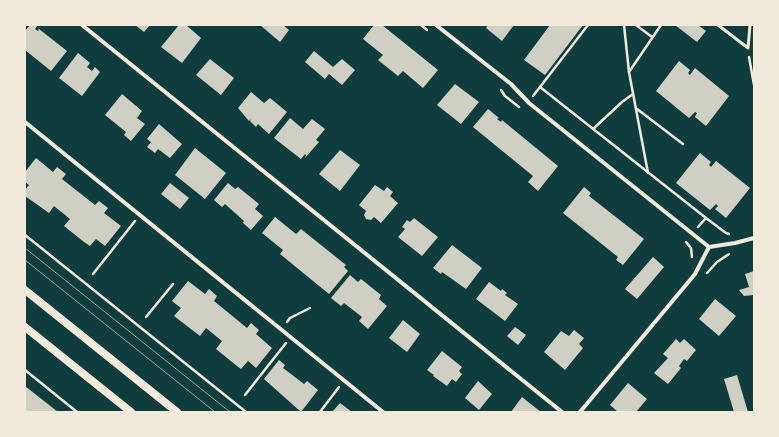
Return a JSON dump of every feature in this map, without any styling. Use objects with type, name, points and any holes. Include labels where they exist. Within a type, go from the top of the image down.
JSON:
[{"type":"main road","points":[[25,290],[177,412]]},
{"type":"main road","points":[[25,327],[131,412]]},
{"type":"street","points":[[82,25],[562,412]]},
{"type":"street","points":[[436,25],[511,84],[529,103],[709,247],[754,238]]},
{"type":"street","points":[[25,122],[383,412]]},
{"type":"street","points":[[580,412],[694,274],[709,247]]},
{"type":"lane","points":[[718,25],[748,48]]},
{"type":"lane","points":[[748,48],[750,25]]},
{"type":"path","points":[[421,25],[433,34]]},
{"type":"path","points":[[529,103],[540,86],[588,25]]},
{"type":"path","points":[[624,25],[629,72],[648,174]]},
{"type":"path","points":[[625,29],[628,25]]},
{"type":"path","points":[[636,25],[652,37]]},
{"type":"path","points":[[629,72],[661,25]]},
{"type":"path","points":[[748,48],[750,72],[754,85]]},
{"type":"path","points":[[496,86],[505,96],[524,111]]},
{"type":"path","points":[[540,86],[648,174],[657,178],[726,233],[734,235]]},
{"type":"path","points":[[593,129],[622,102],[633,94]]},
{"type":"path","points":[[636,109],[683,144]]},
{"type":"path","points":[[93,274],[140,215]]},
{"type":"path","points":[[686,242],[706,218]]},
{"type":"path","points":[[25,235],[246,412]]},
{"type":"path","points":[[681,237],[691,248],[691,260]]},
{"type":"path","points":[[146,317],[173,284]]},
{"type":"path","points":[[281,329],[290,318],[310,308]]},
{"type":"path","points":[[244,396],[292,337]]},
{"type":"path","points":[[25,370],[77,412]]},
{"type":"path","points":[[320,412],[345,381]]},
{"type":"building","points":[[30,25],[38,25],[35,29],[38,31],[39,29],[67,51],[51,71],[25,50],[25,31]]},
{"type":"building","points":[[135,25],[150,25],[144,32]]},
{"type":"building","points":[[179,25],[186,25],[201,38],[182,63],[161,47]]},
{"type":"building","points":[[260,25],[283,25],[289,30],[280,42]]},
{"type":"building","points":[[374,25],[382,25],[438,70],[423,88],[403,71],[398,76],[378,60],[383,55],[363,39]]},
{"type":"building","points":[[488,25],[514,25],[502,41],[486,28]]},
{"type":"building","points":[[550,25],[583,25],[545,75],[524,60]]},
{"type":"building","points":[[675,25],[698,25],[706,31],[697,42]]},
{"type":"building","points":[[314,51],[333,67],[342,59],[355,70],[342,85],[329,74],[325,79],[305,62]]},
{"type":"building","points":[[78,53],[90,63],[87,67],[92,71],[95,67],[100,72],[82,96],[59,78]]},
{"type":"building","points":[[210,59],[234,78],[221,95],[196,75]]},
{"type":"building","points":[[679,61],[690,70],[688,73],[690,75],[695,68],[729,96],[706,126],[695,117],[697,113],[695,112],[689,118],[656,91]]},
{"type":"building","points":[[455,84],[479,102],[461,124],[437,105]]},
{"type":"building","points":[[251,92],[264,103],[270,98],[287,112],[269,134],[258,124],[256,127],[250,121],[251,119],[249,121],[238,108]]},
{"type":"building","points":[[122,94],[142,111],[137,118],[145,124],[131,141],[124,135],[126,132],[105,115]]},
{"type":"building","points":[[488,109],[499,118],[497,119],[501,122],[502,120],[558,166],[538,191],[528,182],[533,176],[473,127]]},
{"type":"building","points":[[290,118],[303,129],[312,119],[325,129],[316,140],[319,142],[305,158],[305,154],[301,159],[274,138]]},
{"type":"building","points":[[159,124],[182,144],[170,158],[158,149],[155,153],[147,147],[151,142],[147,139]]},
{"type":"building","points":[[195,148],[226,173],[205,199],[175,175]]},
{"type":"building","points":[[340,150],[360,165],[340,191],[319,174]]},
{"type":"building","points":[[700,153],[711,162],[709,165],[711,167],[716,161],[750,188],[726,218],[715,209],[718,206],[716,204],[710,210],[676,183]]},
{"type":"building","points":[[36,158],[53,172],[57,167],[66,174],[62,179],[95,205],[99,201],[108,208],[104,213],[121,226],[105,246],[96,239],[90,246],[64,226],[70,219],[54,206],[49,213],[25,196],[25,190],[29,185],[25,182],[25,172]]},
{"type":"building","points":[[170,183],[189,198],[180,209],[161,194]]},
{"type":"building","points":[[228,183],[235,189],[238,187],[259,204],[255,209],[263,216],[251,230],[243,223],[244,221],[225,204],[222,207],[214,200]]},
{"type":"building","points":[[375,185],[384,191],[387,187],[393,192],[390,196],[398,203],[381,223],[374,217],[371,220],[366,219],[364,215],[366,211],[359,205]]},
{"type":"building","points":[[584,187],[591,193],[589,196],[644,239],[623,265],[616,260],[618,257],[563,213]]},
{"type":"building","points":[[275,217],[296,234],[301,229],[346,265],[344,267],[348,271],[329,294],[280,254],[283,250],[262,233]]},
{"type":"building","points":[[414,218],[438,237],[422,256],[398,237],[405,229],[402,227],[407,220],[410,222]]},
{"type":"building","points":[[452,245],[482,268],[466,289],[442,272],[441,274],[433,268]]},
{"type":"building","points":[[653,257],[664,267],[637,299],[625,289]]},
{"type":"building","points":[[754,271],[754,295],[744,296],[739,290],[749,287],[745,274]]},
{"type":"building","points":[[350,275],[358,282],[361,279],[381,295],[379,299],[387,306],[368,329],[359,321],[362,317],[344,303],[341,306],[331,298]]},
{"type":"building","points":[[188,281],[205,294],[209,289],[217,296],[214,301],[247,328],[251,323],[259,330],[256,334],[272,348],[256,368],[248,361],[241,369],[216,349],[222,341],[206,328],[200,336],[174,316],[181,308],[172,301]]},
{"type":"building","points":[[489,282],[501,291],[502,289],[507,293],[505,295],[518,304],[505,321],[476,299]]},
{"type":"building","points":[[715,299],[736,316],[719,336],[699,319]]},
{"type":"building","points":[[403,320],[420,334],[407,352],[389,338]]},
{"type":"building","points":[[515,327],[526,335],[518,345],[507,336]]},
{"type":"building","points":[[574,330],[584,338],[579,344],[583,348],[565,370],[544,352],[561,331],[569,336]]},
{"type":"building","points":[[676,339],[680,343],[684,339],[696,350],[687,361],[684,359],[679,366],[681,368],[668,384],[654,373],[668,358],[663,354]]},
{"type":"building","points":[[442,351],[462,367],[459,371],[462,374],[456,382],[452,379],[447,386],[427,370]]},
{"type":"building","points":[[279,360],[285,365],[283,368],[304,384],[307,381],[318,390],[301,412],[264,379]]},
{"type":"building","points":[[737,375],[748,412],[734,412],[724,379]]},
{"type":"building","points":[[478,381],[492,394],[479,410],[465,398]]},
{"type":"building","points":[[628,383],[647,399],[636,412],[618,412],[610,405]]},
{"type":"building","points":[[25,386],[58,412],[25,412]]},
{"type":"building","points":[[522,397],[527,401],[541,412],[511,412]]},
{"type":"building","points":[[340,403],[352,412],[332,412]]},
{"type":"tram line","points":[[25,248],[230,412]]},
{"type":"tram line","points":[[25,260],[215,412]]}]
